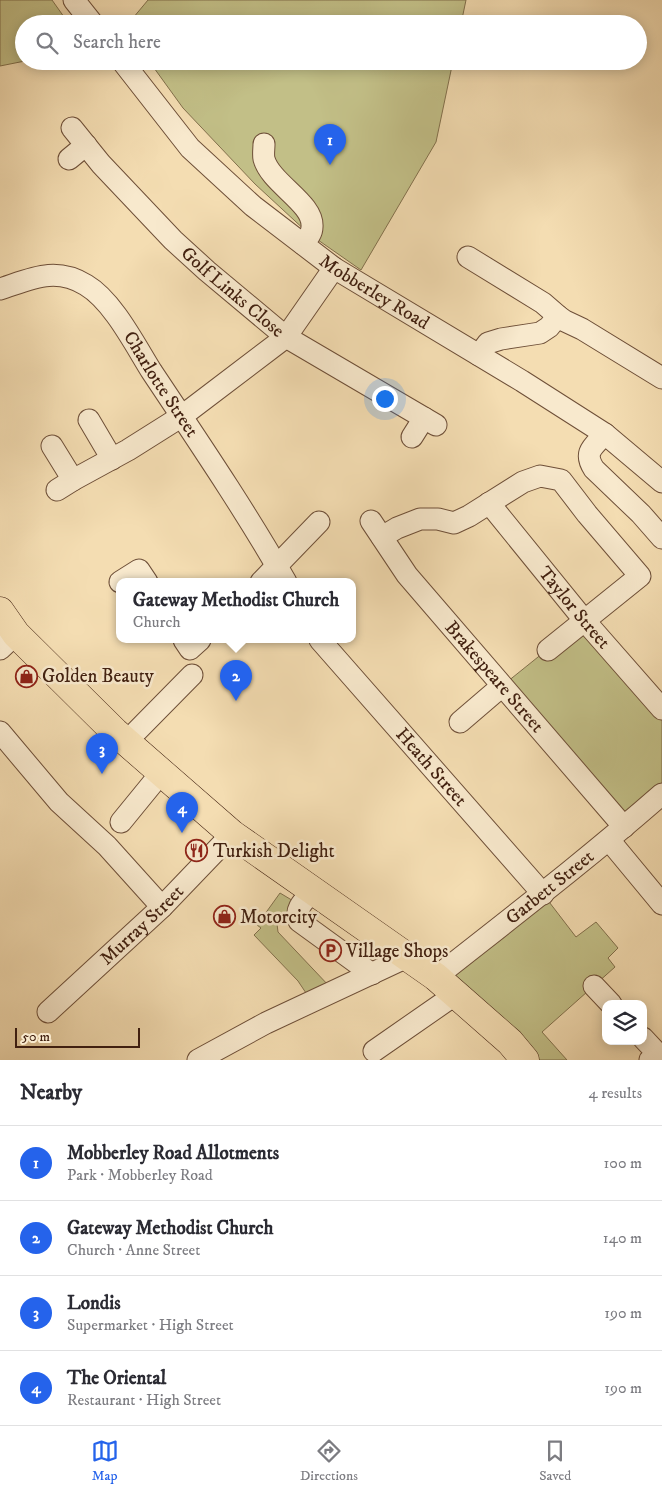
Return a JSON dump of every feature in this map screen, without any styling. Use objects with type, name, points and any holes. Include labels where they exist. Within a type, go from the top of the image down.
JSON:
[{"type":"main road","points":[[0,611],[8,641],[232,834],[446,986],[510,1042],[525,1060]]},
{"type":"street","points":[[74,0],[86,15]]},
{"type":"street","name":"Mobberley Road","points":[[129,70],[190,148],[253,206],[334,268],[522,381],[605,434],[662,482]]},
{"type":"street","name":"Golf Links Close","points":[[72,128],[101,164],[173,240],[286,337],[430,421],[412,437]]},
{"type":"street","points":[[264,144],[263,157],[273,176],[303,205],[310,217],[313,226],[311,234],[303,244]]},
{"type":"street","points":[[69,158],[86,145]]},
{"type":"street","points":[[468,256],[543,303],[558,316],[662,378]]},
{"type":"street","points":[[52,446],[65,485],[182,416],[286,337],[334,268]]},
{"type":"street","name":"Charlotte Street","points":[[0,290],[37,276],[62,275],[86,285],[106,301],[182,416],[282,574]]},
{"type":"street","points":[[479,355],[488,343],[540,333],[549,327],[558,316]]},
{"type":"street","points":[[89,420],[112,459]]},
{"type":"street","points":[[605,434],[589,451],[588,460],[594,469],[662,538]]},
{"type":"street","points":[[489,503],[523,482],[540,476],[562,480],[587,514],[640,576],[548,650]]},
{"type":"street","name":"Brakespeare Street","points":[[489,503],[454,523],[438,519],[420,519],[397,528],[377,529],[407,575],[502,686],[617,833],[662,904]]},
{"type":"street","name":"Taylor Street","points":[[489,503],[584,620],[662,709]]},
{"type":"street","points":[[282,574],[319,522]]},
{"type":"street","points":[[126,578],[139,570],[144,578]]},
{"type":"street","name":"Heath Street","points":[[323,643],[543,894]]},
{"type":"street","points":[[126,742],[192,675]]},
{"type":"street","points":[[460,722],[502,686]]},
{"type":"street","points":[[0,732],[59,802],[107,846],[162,907]]},
{"type":"street","points":[[121,822],[162,773]]},
{"type":"street","name":"Garbett Street","points":[[374,1052],[543,894],[662,794]]},
{"type":"street","name":"Murray Street","points":[[48,1012],[162,907],[232,834]]},
{"type":"street","points":[[313,891],[300,906],[297,915],[299,921],[372,974]]},
{"type":"street","points":[[198,1060],[266,1023],[406,957]]},
{"type":"street","points":[[594,986],[607,1000]]},
{"type":"shaded area","points":[[0,0],[52,0],[63,15],[15,15],[15,63],[0,66]]},
{"type":"shaded area","points":[[148,0],[466,0],[463,15],[136,15]]},
{"type":"shaded area","points":[[156,70],[451,70],[436,142],[361,270],[308,233],[255,184],[183,108]]},
{"type":"shaded area","points":[[584,620],[662,709],[662,794],[624,827],[502,686]]},
{"type":"shaded area","points":[[280,893],[300,905],[295,903],[277,924],[278,932],[330,987],[308,996],[298,981],[254,935],[261,928],[257,925]]},
{"type":"shaded area","points":[[543,894],[576,937],[596,922],[618,948],[608,958],[615,967],[542,1032],[567,1060],[531,1060],[441,973]]},
{"type":"place","name":"Mobberley Road Allotments","points":[[330,165]]},
{"type":"place","name":"Golden Beauty","points":[[26,676]]},
{"type":"place","name":"Gateway Methodist Church","points":[[236,701]]},
{"type":"place","name":"Londis","points":[[102,774]]},
{"type":"place","name":"The Oriental","points":[[182,833]]},
{"type":"place","name":"Turkish Delight","points":[[197,851]]},
{"type":"place","name":"Motorcity","points":[[224,917]]},
{"type":"place","name":"Village Shops","points":[[330,951]]}]
